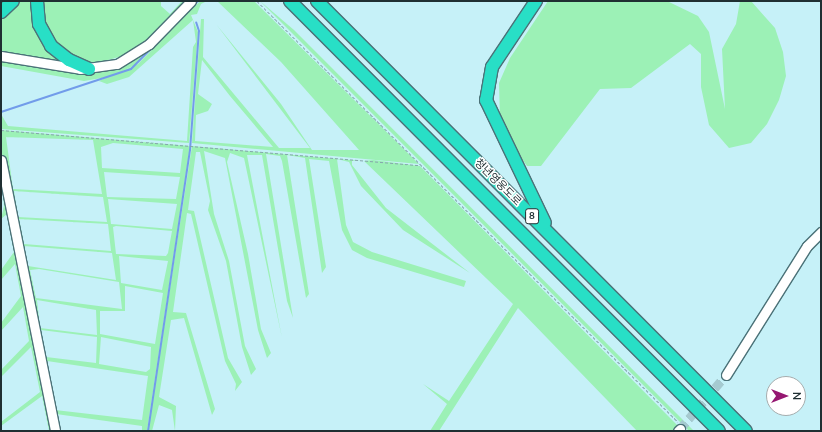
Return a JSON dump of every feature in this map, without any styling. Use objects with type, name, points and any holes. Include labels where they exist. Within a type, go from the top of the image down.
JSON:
[{"type":"highway","points":[[1,12],[13,1]]},
{"type":"highway","points":[[37,1],[39,24],[51,46],[69,60],[89,69]]},
{"type":"highway","name":"청년영웅도로","points":[[290,1],[719,431]]},
{"type":"highway","name":"청년영웅도로","points":[[317,1],[746,431]]},
{"type":"highway","points":[[536,1],[492,67],[486,100],[536,207],[559,244]]},
{"type":"street","points":[[1,56],[89,69],[134,56],[191,1]]},
{"type":"street","points":[[1,160],[55,431]]},
{"type":"street","points":[[726,375],[806,249],[821,232]]},
{"type":"path","points":[[257,1],[421,164],[680,428]]},
{"type":"path","points":[[1,130],[421,164]]},
{"type":"green space","points":[[18,1],[33,1],[33,12],[69,63],[1,53],[1,16]]},
{"type":"green space","points":[[39,1],[161,1],[161,6],[170,14],[182,1],[187,1],[136,52],[91,65],[65,54],[45,31]]},
{"type":"green space","points":[[197,1],[135,65],[113,76],[84,81],[1,66],[1,59],[86,72],[117,67],[137,58]]},
{"type":"green space","points":[[200,1],[207,1],[201,4],[197,14],[191,15],[198,32],[189,143],[1,129],[1,114],[8,126],[187,141],[193,47],[196,42],[193,20],[129,77],[107,84],[99,81],[138,64]]},
{"type":"green space","points":[[217,1],[254,1],[419,164],[192,143],[201,19],[204,19],[203,57],[279,148],[310,148],[216,24],[281,104],[312,150],[359,150],[281,62]],"holes":[[[202,60],[273,147],[195,141],[196,115],[208,111],[212,104],[198,94]]]},
{"type":"green space","points":[[260,1],[294,30],[694,431],[689,431]]},
{"type":"green space","points":[[548,1],[667,1],[698,16],[709,32],[725,109],[722,49],[736,24],[740,1],[751,1],[775,28],[783,52],[786,76],[779,100],[767,124],[751,143],[729,148],[709,125],[701,87],[701,54],[690,44],[631,88],[600,89],[541,166],[527,166],[514,148],[500,120],[499,83],[510,58]]},
{"type":"green space","points":[[1,130],[190,146],[147,431],[142,431],[142,426],[56,414],[55,410],[142,420],[148,376],[47,361],[54,407],[1,153]],"holes":[[[6,137],[93,140],[102,194],[13,189]],[[113,143],[183,149],[180,173],[102,168],[101,147]],[[104,172],[180,177],[176,199],[107,197]],[[14,191],[103,197],[107,222],[18,217]],[[108,199],[177,204],[172,229],[111,224]],[[19,219],[108,224],[111,251],[24,244]],[[116,226],[172,231],[168,253],[166,256],[116,254],[113,227]],[[24,246],[112,253],[116,280],[28,266]],[[119,256],[168,261],[162,290],[121,283]],[[39,269],[119,282],[122,309],[36,298],[30,270]],[[125,286],[163,293],[155,344],[100,334],[100,311],[125,311]],[[37,300],[96,310],[97,335],[40,328]],[[41,330],[97,337],[96,363],[46,357]],[[101,337],[151,347],[150,369],[146,372],[99,364]]]},
{"type":"green space","points":[[192,146],[362,161],[352,161],[352,165],[386,208],[470,273],[403,230],[361,186],[349,162],[337,159],[346,225],[353,242],[372,252],[466,281],[464,287],[367,258],[352,250],[342,230],[329,161],[309,159],[326,267],[322,273],[305,158],[287,155],[309,294],[306,298],[282,161],[280,156],[266,154],[293,318],[287,301],[262,155],[247,155],[282,338],[244,158],[230,153],[227,162],[248,254],[261,329],[271,353],[267,358],[258,330],[225,158],[204,151],[214,214],[229,261],[245,346],[256,369],[251,375],[242,347],[226,261],[208,210],[210,201],[200,152],[196,152],[188,210],[194,211],[228,358],[242,382],[235,391],[236,384],[225,361],[191,214],[187,213],[173,312],[186,313],[215,409],[212,415],[184,318],[171,320],[159,397],[176,406],[175,431],[172,410],[159,405],[152,431],[148,431]]},
{"type":"green space","points":[[373,160],[420,166],[680,428],[677,431],[637,431],[518,308],[439,431],[430,431],[447,404],[423,384],[449,401],[513,304],[364,161]]},
{"type":"green space","points":[[1,169],[53,431],[49,431],[42,396],[1,426],[1,422],[40,392],[31,347],[1,377],[1,370],[29,341],[23,307],[1,331],[1,323],[21,296],[15,264],[1,280],[1,270],[14,252],[7,214],[1,219],[4,206]]},
{"type":"waterway","points":[[1,112],[131,69],[198,1]]},
{"type":"waterway","points":[[148,431],[190,150],[199,31],[196,22]]},
{"type":"tunnel","points":[[680,429],[726,375]]}]
